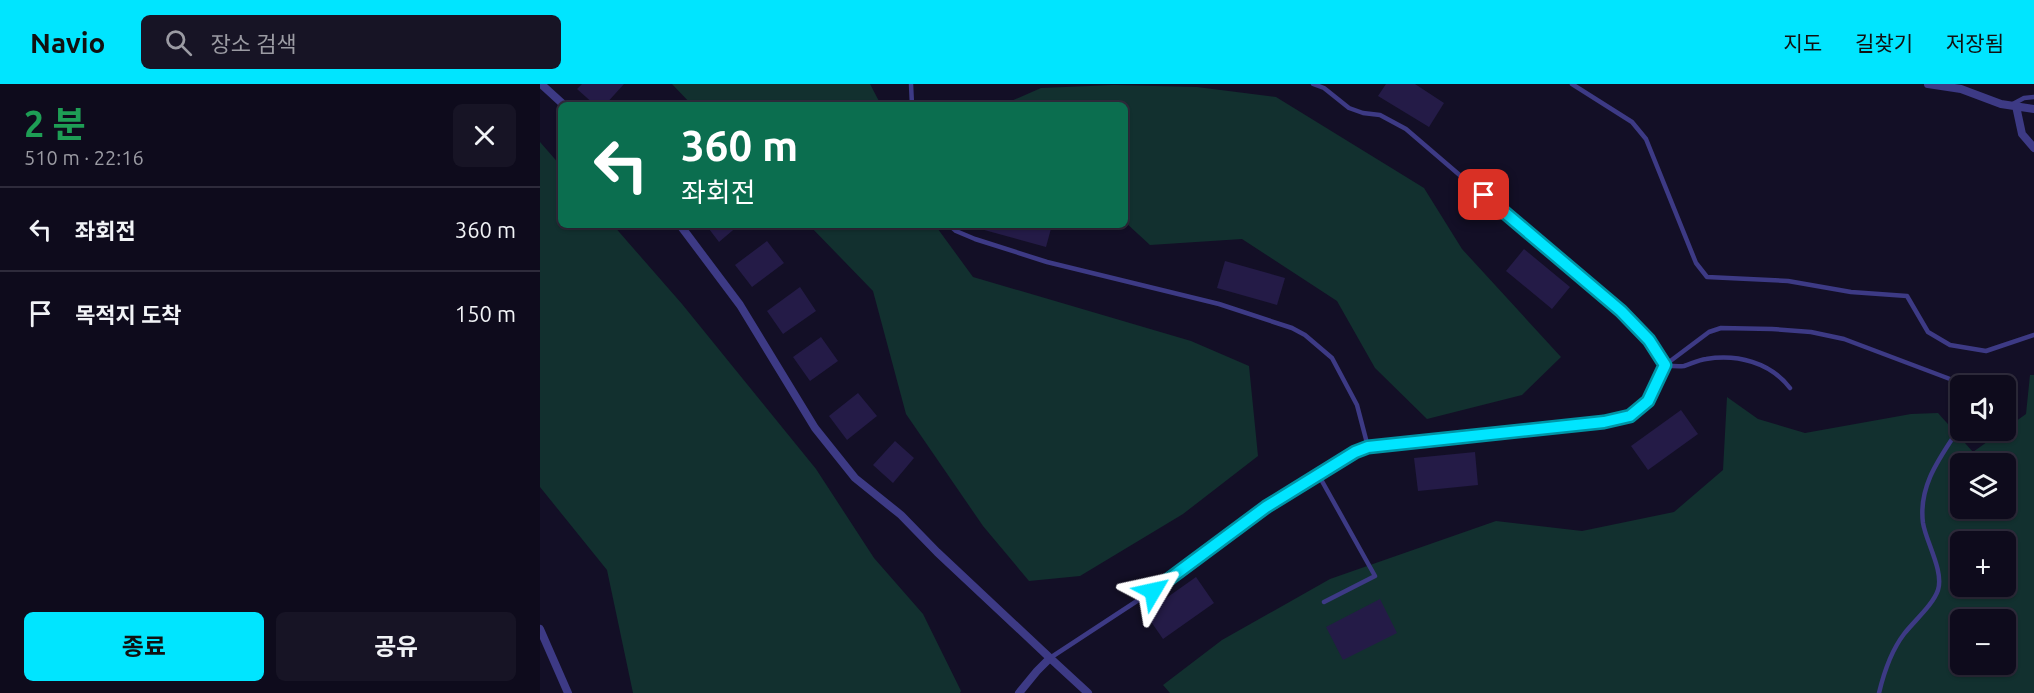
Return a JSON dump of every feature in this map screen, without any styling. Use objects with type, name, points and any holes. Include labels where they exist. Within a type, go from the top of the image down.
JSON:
[{"type":"street","points":[[541,84],[561,102]]},
{"type":"street","points":[[1928,84],[1961,88],[2001,104],[2034,109]]},
{"type":"street","points":[[2013,106],[2022,134],[2034,148]]},
{"type":"street","points":[[682,228],[740,305],[815,428],[855,478],[901,515],[945,560],[1088,693]]},
{"type":"street","points":[[540,629],[568,693]]},
{"type":"street","points":[[1019,693],[1050,658]]},
{"type":"lane","points":[[911,84],[912,102]]},
{"type":"lane","points":[[1313,84],[1324,88],[1349,108],[1380,115],[1406,129],[1621,311],[1649,340],[1665,365]]},
{"type":"lane","points":[[1572,84],[1632,122],[1646,139],[1696,263],[1707,277],[1788,280],[1851,292],[1907,296],[1928,332],[1950,345],[1986,351],[2034,335]]},
{"type":"lane","points":[[2013,106],[2024,98],[2034,97]]},
{"type":"lane","points":[[952,228],[975,239],[1047,262],[1219,304],[1292,328],[1310,339],[1332,358],[1357,405],[1368,447]]},
{"type":"lane","points":[[1050,658],[1150,593],[1266,507],[1355,452],[1368,447],[1604,422],[1630,416],[1648,401],[1665,365],[1709,332],[1721,328],[1811,332],[1844,339],[1950,379]]},
{"type":"lane","points":[[1665,365],[1682,367],[1704,359],[1738,358],[1773,370],[1790,388]]},
{"type":"lane","points":[[1879,693],[1884,673],[1903,636],[1931,602],[1938,589],[1935,565],[1923,525],[1922,508],[1935,463],[1950,441]]},
{"type":"lane","points":[[1318,474],[1375,576],[1324,602]]},
{"type":"green space","points":[[672,84],[870,84],[879,102],[689,102]]},
{"type":"green space","points":[[1114,85],[1197,87],[1276,97],[1424,188],[1462,249],[1561,357],[1522,395],[1427,419],[1375,368],[1337,301],[1242,239],[1150,245],[1128,225],[1128,102],[1009,102],[1041,88]]},
{"type":"green space","points":[[540,142],[558,163],[558,228],[616,228],[682,304],[816,469],[874,558],[923,614],[961,691],[960,693],[633,693],[607,570],[540,487]]},
{"type":"green space","points":[[812,228],[937,228],[973,277],[1191,341],[1249,366],[1258,456],[1183,514],[1080,576],[1029,581],[983,526],[906,414],[873,291]]},
{"type":"green space","points":[[2030,375],[2034,375],[2034,693],[1170,693],[1163,685],[1222,640],[1330,579],[1496,521],[1582,531],[1674,512],[1723,470],[1727,397],[1758,419],[1805,433],[1911,414],[1938,413],[1950,426],[1950,441],[1963,441],[1973,452],[1988,441],[2016,441],[2016,421],[2026,414]]},
{"type":"building","points":[[582,84],[624,84],[608,102],[592,102],[577,89]]},
{"type":"building","points":[[1386,84],[1415,84],[1444,103],[1429,127],[1378,96]]},
{"type":"building","points":[[708,228],[735,228],[719,242]]},
{"type":"building","points":[[977,228],[1051,228],[1046,247]]},
{"type":"building","points":[[767,241],[784,263],[752,287],[735,265]]},
{"type":"building","points":[[1524,249],[1570,287],[1552,309],[1506,271]]},
{"type":"building","points":[[1225,261],[1285,278],[1277,305],[1217,288]]},
{"type":"building","points":[[800,287],[816,311],[783,334],[767,311]]},
{"type":"building","points":[[821,337],[838,361],[810,381],[793,357]]},
{"type":"building","points":[[858,393],[877,416],[847,440],[829,416]]},
{"type":"building","points":[[1681,410],[1698,434],[1648,470],[1631,446]]},
{"type":"building","points":[[895,441],[914,458],[893,483],[873,465]]},
{"type":"building","points":[[1475,452],[1478,485],[1418,491],[1414,458]]},
{"type":"building","points":[[1196,577],[1214,603],[1163,639],[1145,613]]},
{"type":"building","points":[[1380,599],[1397,633],[1343,660],[1326,627]]},
{"type":"route","points":[[1153,591],[1266,507],[1314,476],[1368,447],[1604,422],[1630,416],[1648,401],[1665,365],[1649,340],[1621,311],[1484,195]]}]
